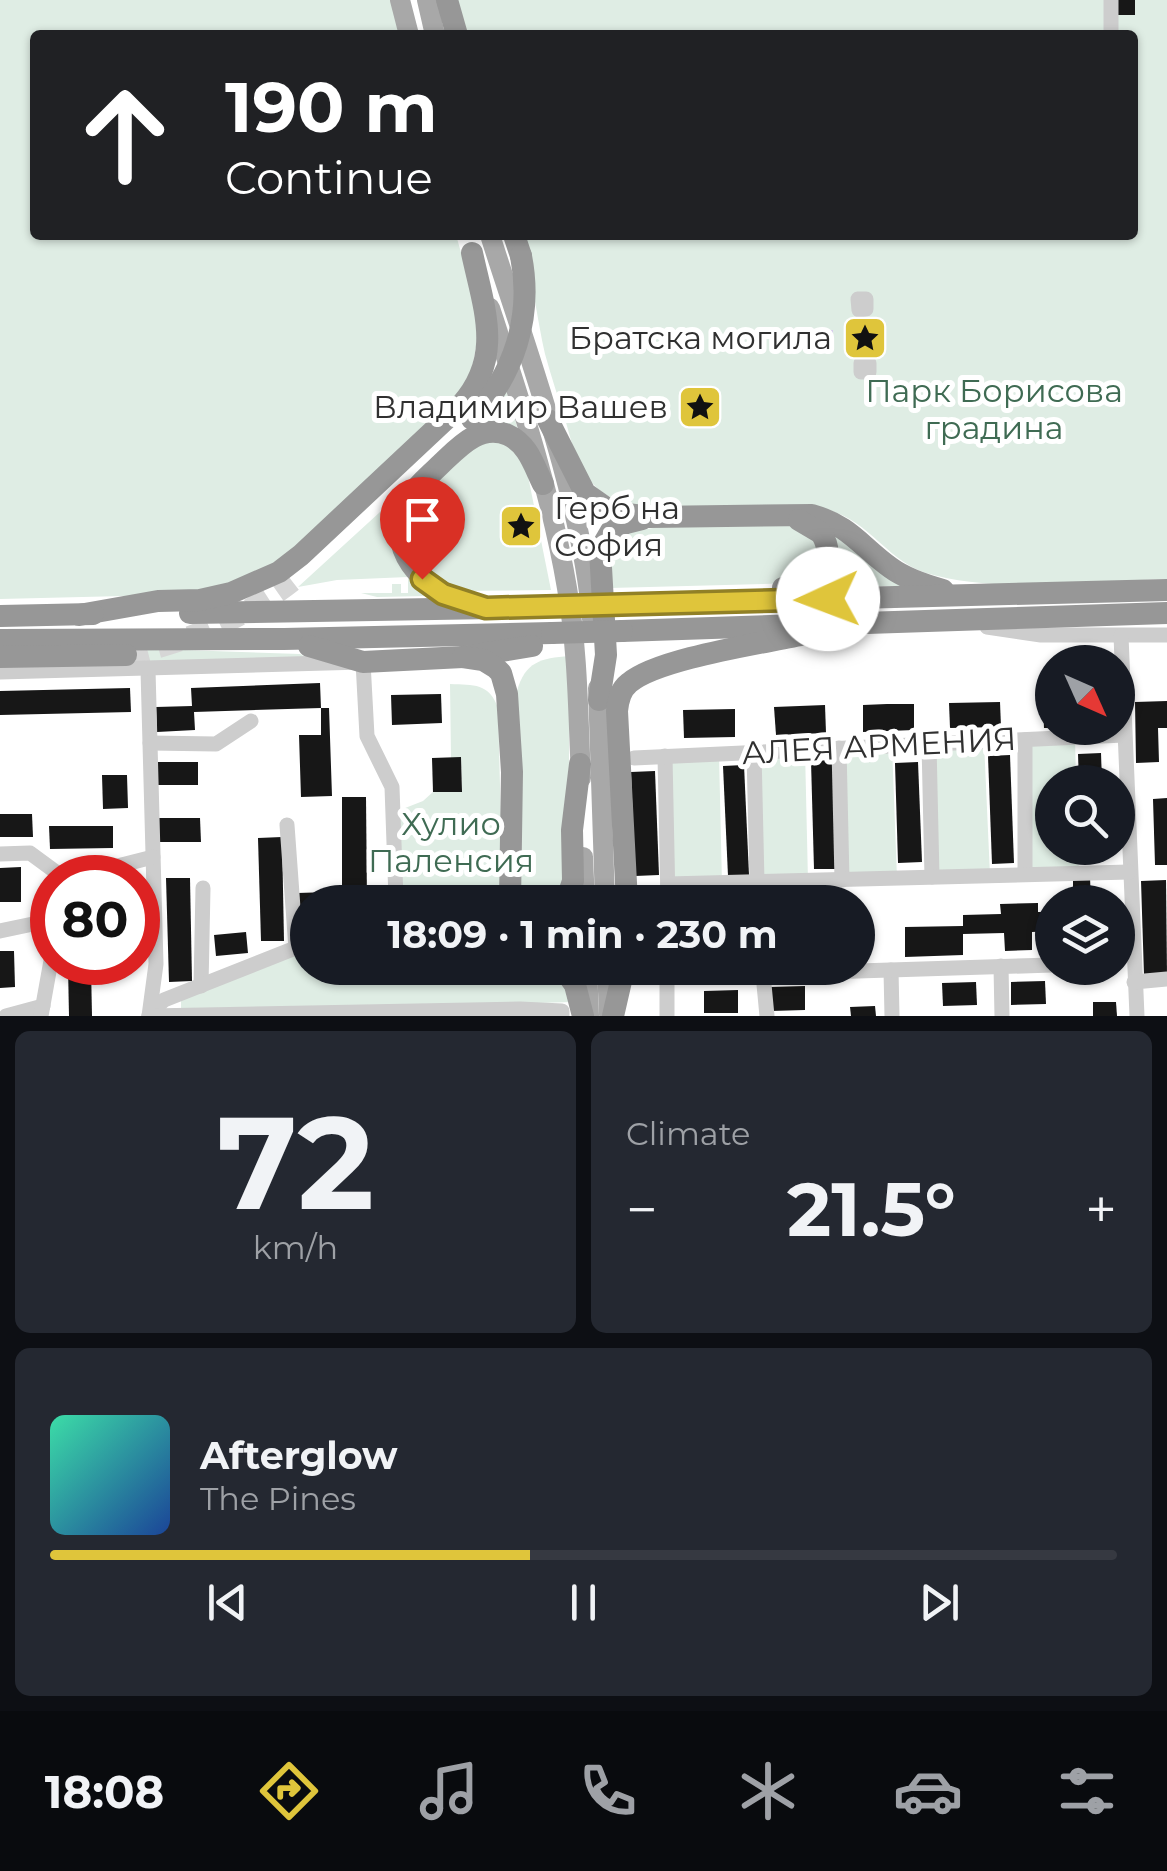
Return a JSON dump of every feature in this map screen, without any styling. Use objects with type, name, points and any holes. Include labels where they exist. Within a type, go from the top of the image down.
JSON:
[{"type":"highway","points":[[448,0],[456,30]]},
{"type":"highway","points":[[79,614],[231,593],[266,579],[301,555],[461,406],[479,382],[488,336],[469,244]]},
{"type":"highway","points":[[292,580],[472,419],[498,389],[515,352],[525,294],[518,245]]},
{"type":"highway","points":[[548,420],[592,500],[612,512],[650,517],[812,515],[832,520],[854,534],[904,576],[942,590],[976,595]]},
{"type":"highway","points":[[486,608],[443,594],[415,571],[402,538],[410,498],[466,442],[486,433],[504,434],[519,442],[543,484]]},
{"type":"highway","points":[[717,602],[770,589],[808,585],[820,574],[828,556],[820,533],[803,521],[776,515]]},
{"type":"highway","points":[[599,700],[606,655],[600,550],[612,532],[626,522],[650,517]]},
{"type":"highway","points":[[0,616],[1167,590]]},
{"type":"highway","points":[[0,640],[552,635],[1167,612]]},
{"type":"highway","points":[[626,885],[617,711],[626,686],[640,676],[715,652],[874,620]]},
{"type":"highway","points":[[464,658],[552,635]]},
{"type":"highway","points":[[509,885],[512,800],[507,694],[515,664],[552,635]]},
{"type":"highway","points":[[284,639],[362,662],[483,660],[496,668],[507,694]]},
{"type":"highway","points":[[0,657],[126,654]]},
{"type":"highway","points":[[572,885],[572,830],[580,764]]},
{"type":"highway","points":[[508,868],[514,885]]},
{"type":"highway","points":[[574,1015],[575,985]]},
{"type":"highway","points":[[611,1016],[619,985]]},
{"type":"main road","points":[[400,0],[408,30]]},
{"type":"main road","points":[[427,0],[434,30]]},
{"type":"main road","points":[[492,240],[548,420],[586,569],[599,700],[604,885]]},
{"type":"main road","points":[[469,244],[543,484],[562,560],[552,635],[580,764],[584,885]]},
{"type":"main road","points":[[574,1015],[582,985]]},
{"type":"main road","points":[[608,985],[611,1016]]},
{"type":"street","points":[[1111,0],[1111,30]]},
{"type":"street","points":[[928,619],[1041,635],[1167,635]]},
{"type":"street","points":[[1121,636],[1121,645]]},
{"type":"street","points":[[0,672],[362,662],[367,736],[392,788],[395,885]]},
{"type":"street","points":[[148,670],[153,855]]},
{"type":"street","points":[[150,743],[216,744],[250,721]]},
{"type":"street","points":[[1025,874],[1026,740]]},
{"type":"street","name":"АЛЕЯ АРМЕНИЯ","points":[[634,758],[1035,740]]},
{"type":"street","points":[[928,744],[932,877]]},
{"type":"street","points":[[1124,745],[1129,885]]},
{"type":"street","points":[[838,748],[842,880]]},
{"type":"street","points":[[754,752],[757,882]]},
{"type":"street","points":[[665,756],[668,884],[1130,872]]},
{"type":"street","points":[[286,825],[294,885]]},
{"type":"street","points":[[0,854],[33,855]]},
{"type":"street","points":[[202,986],[203,888]]},
{"type":"street","points":[[0,931],[30,925]]},
{"type":"street","points":[[149,1016],[164,1000],[290,951]]},
{"type":"street","points":[[875,971],[1035,965]]},
{"type":"street","points":[[1001,966],[1002,1016]]},
{"type":"street","points":[[892,970],[892,1016]]},
{"type":"street","points":[[1135,982],[1167,979]]},
{"type":"street","points":[[6,1016],[42,1011],[47,985]]},
{"type":"street","points":[[149,1016],[153,985]]},
{"type":"street","points":[[667,985],[667,1016]]},
{"type":"street","points":[[765,985],[767,1016]]},
{"type":"street","points":[[1134,985],[1137,1016]]},
{"type":"street","points":[[149,1016],[520,1009],[574,1015]]},
{"type":"green space","points":[[0,0],[391,0],[399,30],[30,30],[30,240],[457,240],[481,322],[468,388],[283,560],[206,594],[0,599]]},
{"type":"green space","name":"Парк Борисова градина","points":[[457,0],[1167,0],[1167,579],[1013,585],[953,579],[911,566],[834,512],[793,507],[669,510],[615,499],[596,487],[576,455],[545,354],[522,240],[1138,240],[1138,30],[465,30]]},
{"type":"green space","points":[[506,390],[519,433],[505,427],[399,505],[427,596],[377,597],[361,593],[392,593],[392,584],[401,584],[401,593],[408,593],[408,577],[337,580],[298,587],[485,416]]},
{"type":"green space","points":[[506,441],[526,466],[551,590],[455,591],[415,557],[409,532],[418,499],[474,444]]},
{"type":"green space","points":[[694,524],[794,524],[818,542],[818,567],[797,583],[610,588],[609,548],[619,538],[638,531]]},
{"type":"green space","points":[[830,533],[909,586],[821,587]]},
{"type":"green space","points":[[126,648],[300,654],[311,660],[127,663]]},
{"type":"green space","points":[[569,656],[569,879],[565,885],[520,885],[517,691],[530,668],[550,658]]},
{"type":"green space","name":"Хулио Паленсия","points":[[450,684],[473,685],[490,694],[498,708],[503,885],[397,885],[400,810],[423,801],[433,792],[462,791],[461,758],[451,758]]},
{"type":"green space","points":[[1025,740],[1035,740],[1035,745],[1075,745],[1076,765],[1035,765],[1035,865],[1079,865],[1079,872],[1025,874]]},
{"type":"green space","points":[[984,742],[990,875],[932,877],[929,744]]},
{"type":"green space","points":[[892,746],[897,878],[842,880],[839,748]]},
{"type":"green space","points":[[805,750],[808,881],[757,882],[754,752]]},
{"type":"green space","points":[[719,754],[722,884],[668,884],[665,757]]},
{"type":"green space","name":"Хулио Паленсия","points":[[290,956],[290,985],[564,985],[573,1002],[181,1012],[181,1000]]},
{"type":"shaded area","points":[[833,330],[833,345],[782,348],[781,333]]},
{"type":"building","points":[[1118,0],[1135,0],[1135,15],[1118,15]]},
{"type":"building","points":[[320,683],[321,708],[194,712],[195,730],[157,732],[156,707],[192,706],[191,688]]},
{"type":"building","points":[[130,688],[131,712],[0,715],[0,691]]},
{"type":"building","points":[[441,694],[442,723],[392,725],[391,695]]},
{"type":"building","points":[[1167,701],[1167,728],[1158,728],[1159,762],[1136,763],[1135,702]]},
{"type":"building","points":[[1000,702],[1001,727],[950,728],[949,703]]},
{"type":"building","points":[[914,704],[914,730],[863,732],[863,705]]},
{"type":"building","points":[[825,705],[826,733],[776,735],[774,707]]},
{"type":"building","points":[[321,708],[329,708],[332,796],[301,797],[299,735],[321,735]]},
{"type":"building","points":[[735,709],[735,737],[684,738],[683,710]]},
{"type":"building","points":[[1101,753],[1101,765],[1078,765],[1078,754]]},
{"type":"building","points":[[1010,755],[1014,863],[992,864],[988,756]]},
{"type":"building","points":[[461,757],[462,792],[433,792],[432,758]]},
{"type":"building","points":[[833,760],[836,869],[814,869],[811,761]]},
{"type":"building","points":[[156,762],[198,762],[198,785],[156,785]]},
{"type":"building","points":[[918,762],[922,862],[898,863],[895,763]]},
{"type":"building","points":[[744,765],[749,875],[728,876],[723,766]]},
{"type":"building","points":[[655,771],[659,875],[635,876],[631,772]]},
{"type":"building","points":[[102,775],[127,775],[128,808],[103,809]]},
{"type":"building","points":[[342,797],[366,797],[367,885],[342,885]]},
{"type":"building","points":[[1167,798],[1167,865],[1155,865],[1153,799]]},
{"type":"building","points":[[0,814],[32,814],[33,837],[0,837]]},
{"type":"building","points":[[156,818],[200,818],[201,842],[156,842]]},
{"type":"building","points":[[49,826],[113,826],[113,848],[50,849]]},
{"type":"building","points":[[282,837],[284,941],[261,941],[258,838]]},
{"type":"building","points":[[21,867],[21,902],[0,902],[0,868]]},
{"type":"building","points":[[1073,877],[1090,877],[1090,885],[1073,885]]},
{"type":"building","points":[[166,878],[190,878],[192,981],[169,982]]},
{"type":"building","points":[[1166,880],[1167,974],[1144,975],[1141,881]]},
{"type":"building","points":[[1035,903],[1032,950],[1005,951],[1004,933],[963,934],[963,955],[905,957],[905,927],[963,926],[963,915],[1001,914],[1000,904]]},
{"type":"building","points":[[246,932],[248,953],[216,956],[214,935]]},
{"type":"building","points":[[0,951],[14,951],[15,987],[0,988]]},
{"type":"building","points":[[976,982],[977,1005],[943,1006],[942,983]]},
{"type":"building","points":[[1011,982],[1045,985],[1046,1004],[1011,1005]]},
{"type":"building","points":[[68,985],[91,985],[92,1016],[69,1016]]},
{"type":"building","points":[[805,986],[805,1010],[771,1011],[770,987]]},
{"type":"building","points":[[738,990],[738,1013],[704,1013],[704,991]]},
{"type":"building","points":[[1093,1002],[1116,1002],[1117,1016],[1093,1016]]},
{"type":"building","points":[[875,1006],[876,1016],[851,1016],[850,1007]]},
{"type":"tunnel","points":[[126,655],[170,644],[213,627],[292,581]]},
{"type":"place","name":"Братска могила","points":[[865,338]]},
{"type":"place","name":"Владимир Вашев","points":[[700,407]]},
{"type":"place","name":"Герб на София","points":[[521,526]]},
{"type":"route","points":[[422,579],[443,594],[486,608],[828,599]]}]
